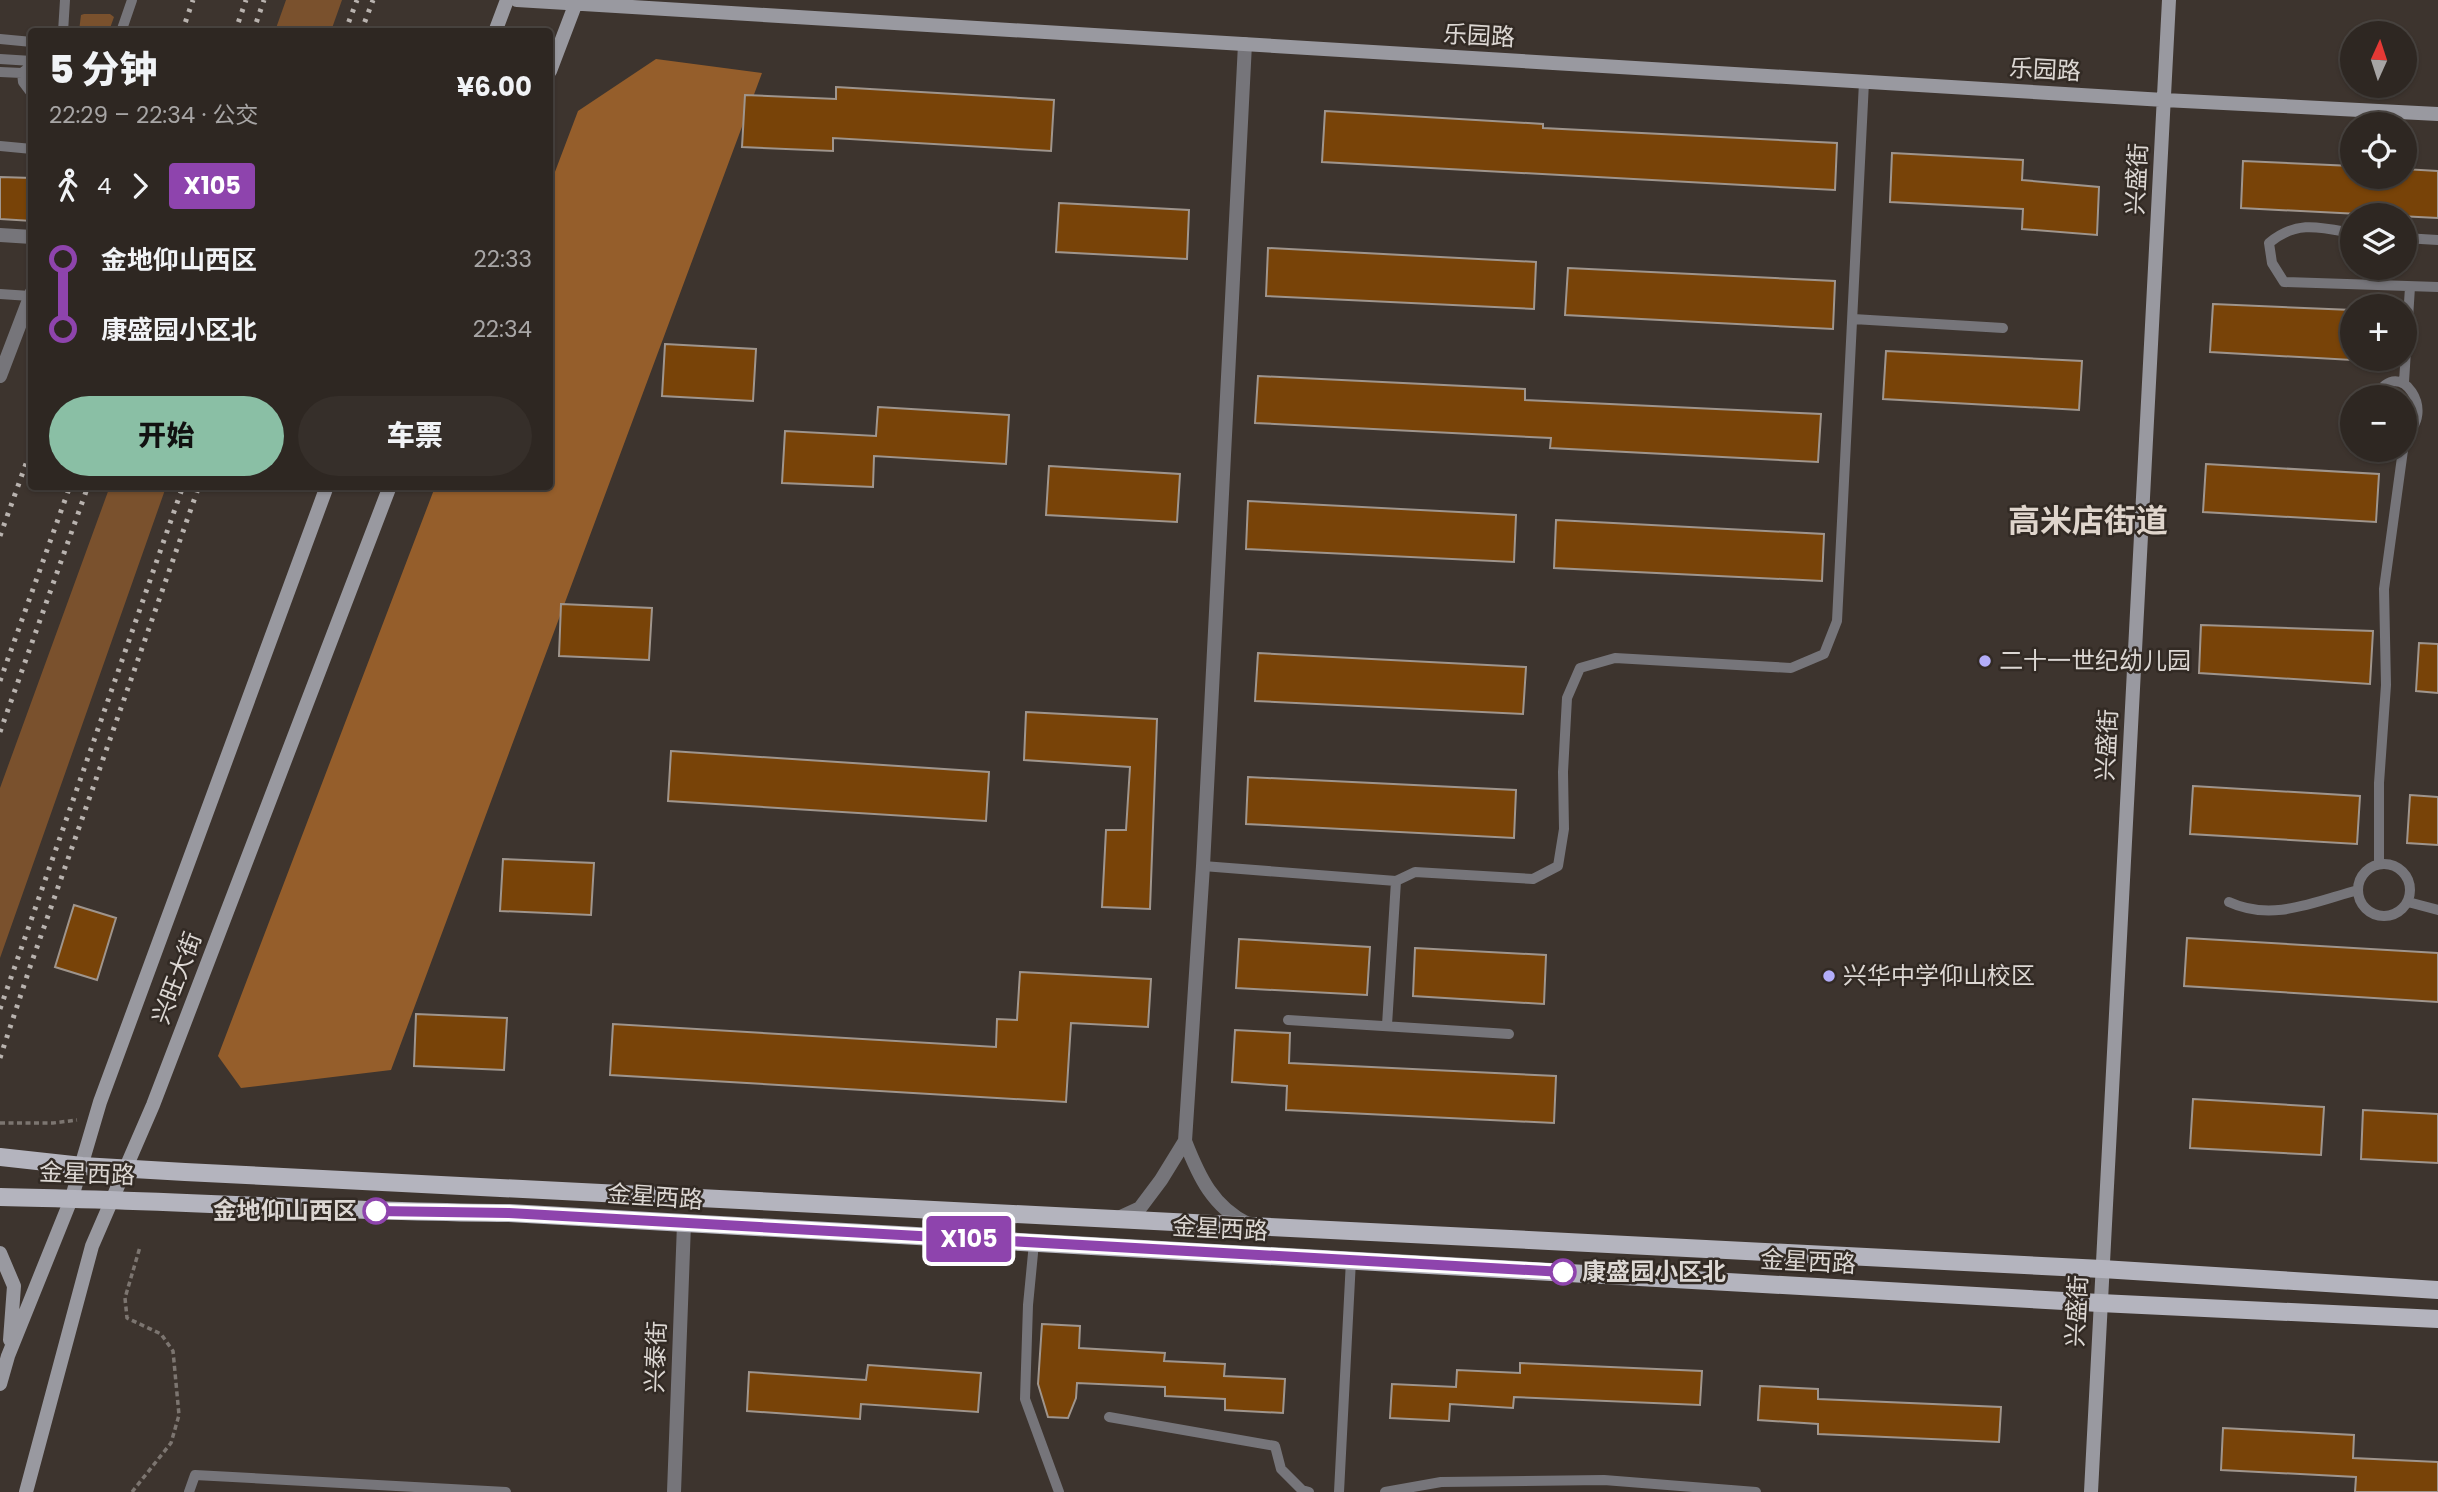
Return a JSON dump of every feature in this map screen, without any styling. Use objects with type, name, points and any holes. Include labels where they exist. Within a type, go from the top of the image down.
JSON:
[{"type":"main road","points":[[0,1157],[82,1166]]},
{"type":"main road","name":"金星西路","points":[[82,1166],[1112,1221],[2102,1269],[2438,1290]]},
{"type":"main road","points":[[0,1170],[82,1166]]},
{"type":"main road","name":"金星西路","points":[[0,1197],[72,1197],[410,1212],[509,1213],[2100,1303],[2438,1319]]},
{"type":"street","points":[[496,28],[507,0]]},
{"type":"street","name":"乐园路","points":[[517,0],[2164,100],[2438,114]]},
{"type":"street","name":"兴盛街","points":[[2091,1492],[2169,0]]},
{"type":"street","points":[[553,63],[576,2]]},
{"type":"street","points":[[1245,44],[1203,866],[1185,1141],[1196,1170],[1211,1195],[1231,1215],[1255,1227]]},
{"type":"street","points":[[0,235],[28,237]]},
{"type":"street","points":[[0,376],[6,344],[28,300]]},
{"type":"street","name":"兴旺大街","points":[[0,1384],[8,1356],[72,1197],[105,1089],[326,490]]},
{"type":"street","name":"兴旺大街","points":[[26,1492],[92,1246],[153,1105],[388,490]]},
{"type":"street","points":[[1112,1221],[1140,1208],[1185,1141]]},
{"type":"street","name":"兴泰街","points":[[674,1492],[684,1224]]},
{"type":"street","points":[[0,1253],[14,1286],[8,1356]]},
{"type":"lane","points":[[63,28],[65,0]]},
{"type":"lane","points":[[122,28],[132,0]]},
{"type":"lane","points":[[0,40],[28,42]]},
{"type":"lane","points":[[0,59],[28,62]]},
{"type":"lane","points":[[0,72],[22,73],[28,67]]},
{"type":"lane","points":[[22,73],[23,82],[28,89]]},
{"type":"lane","points":[[1203,866],[1396,881],[1415,872],[1533,879],[1558,866],[1564,829],[1563,772],[1567,698],[1580,668],[1615,658],[1791,668],[1824,654],[1837,621],[1864,82]]},
{"type":"lane","points":[[0,146],[28,149]]},
{"type":"lane","points":[[2340,231],[2309,226],[2281,233],[2269,243],[2272,263],[2284,282],[2438,287]]},
{"type":"lane","points":[[2417,239],[2438,240]]},
{"type":"lane","points":[[2404,382],[2410,286]]},
{"type":"lane","points":[[0,294],[28,294]]},
{"type":"lane","points":[[1853,319],[2003,328]]},
{"type":"lane","points":[[2386,385],[2404,382],[2410,385]]},
{"type":"lane","points":[[2417,388],[2426,404],[2427,412],[2417,428]]},
{"type":"lane","points":[[2379,863],[2379,783],[2385,685],[2384,589],[2401,462]]},
{"type":"lane","points":[[2379,863],[2396,866],[2408,877],[2411,894],[2408,902],[2397,913],[2380,916],[2364,907],[2359,900],[2358,890],[2363,873],[2379,863]]},
{"type":"lane","points":[[1387,1025],[1396,881]]},
{"type":"lane","points":[[2229,902],[2255,911],[2284,910],[2358,890]]},
{"type":"lane","points":[[2408,902],[2438,910]]},
{"type":"lane","points":[[1288,1020],[1509,1034]]},
{"type":"lane","points":[[1034,1243],[1028,1305],[1025,1399],[1059,1492]]},
{"type":"lane","points":[[1339,1492],[1351,1260]]},
{"type":"lane","points":[[1109,1417],[1275,1446],[1281,1469],[1302,1490],[1309,1492]]},
{"type":"lane","points":[[189,1492],[195,1475],[389,1489],[506,1492]]},
{"type":"lane","points":[[1385,1492],[1441,1482],[1604,1480],[1756,1492]]},
{"type":"path","points":[[0,1123],[52,1123],[96,1118]]},
{"type":"path","points":[[132,1492],[172,1443],[179,1415],[173,1351],[161,1334],[127,1318],[125,1298],[140,1247]]},
{"type":"shaded area","points":[[286,0],[342,0],[332,28],[276,28]]},
{"type":"shaded area","points":[[110,14],[114,17],[110,28],[79,28],[81,15]]},
{"type":"shaded area","points":[[656,59],[762,73],[391,1070],[241,1088],[218,1056],[434,490],[553,490],[553,177],[578,111]]},
{"type":"shaded area","points":[[109,490],[165,490],[0,958],[0,788]]},
{"type":"building","points":[[836,87],[1054,100],[1051,151],[833,138],[833,151],[742,147],[745,95],[836,99]]},
{"type":"building","points":[[1325,111],[1543,124],[1543,128],[1837,143],[1835,190],[1322,162]]},
{"type":"building","points":[[1892,153],[2023,160],[2022,180],[2099,187],[2097,235],[2022,229],[2023,209],[1890,202]]},
{"type":"building","points":[[2243,161],[2340,165],[2340,189],[2417,189],[2417,170],[2438,171],[2438,218],[2417,217],[2417,203],[2340,203],[2340,213],[2241,208]]},
{"type":"building","points":[[0,177],[28,178],[28,221],[0,219]]},
{"type":"building","points":[[1059,203],[1189,210],[1187,259],[1056,252]]},
{"type":"building","points":[[1268,248],[1536,262],[1534,309],[1266,296]]},
{"type":"building","points":[[1568,268],[1835,281],[1833,329],[1565,315]]},
{"type":"building","points":[[2213,304],[2340,309],[2340,359],[2210,352]]},
{"type":"building","points":[[665,344],[756,349],[753,401],[662,396]]},
{"type":"building","points":[[1886,351],[2082,361],[2079,410],[1883,399]]},
{"type":"building","points":[[1258,376],[1525,389],[1525,400],[1821,414],[1818,462],[1550,448],[1551,438],[1255,423]]},
{"type":"building","points":[[878,407],[1009,415],[1006,464],[874,456],[873,487],[782,483],[785,431],[876,436]]},
{"type":"building","points":[[2206,464],[2379,474],[2376,522],[2203,512]]},
{"type":"building","points":[[1049,466],[1180,474],[1177,522],[1046,515]]},
{"type":"building","points":[[1248,501],[1516,515],[1514,562],[1246,549]]},
{"type":"building","points":[[1556,520],[1824,534],[1822,581],[1554,568]]},
{"type":"building","points":[[561,604],[652,608],[649,660],[559,656]]},
{"type":"building","points":[[2201,625],[2373,631],[2370,684],[2199,673]]},
{"type":"building","points":[[2419,643],[2438,644],[2438,693],[2416,691]]},
{"type":"building","points":[[1258,653],[1526,667],[1523,714],[1255,701]]},
{"type":"building","points":[[1026,712],[1157,719],[1150,909],[1102,907],[1106,830],[1126,830],[1130,767],[1024,760]]},
{"type":"building","points":[[671,751],[989,772],[986,821],[668,801]]},
{"type":"building","points":[[1248,777],[1516,790],[1514,838],[1246,824]]},
{"type":"building","points":[[2193,786],[2360,796],[2357,844],[2190,834]]},
{"type":"building","points":[[2410,795],[2438,797],[2438,845],[2407,843]]},
{"type":"building","points":[[503,859],[594,863],[591,915],[500,911]]},
{"type":"building","points":[[74,905],[116,918],[97,980],[55,967]]},
{"type":"building","points":[[2187,938],[2438,953],[2438,1002],[2184,986]]},
{"type":"building","points":[[1239,939],[1370,947],[1367,995],[1236,988]]},
{"type":"building","points":[[1415,948],[1546,955],[1544,1004],[1413,996]]},
{"type":"building","points":[[1020,972],[1151,979],[1148,1027],[1071,1023],[1066,1102],[610,1075],[613,1024],[996,1047],[997,1019],[1017,1020]]},
{"type":"building","points":[[416,1014],[507,1018],[504,1070],[414,1066]]},
{"type":"building","points":[[1235,1030],[1290,1033],[1289,1063],[1556,1076],[1554,1123],[1286,1110],[1287,1086],[1232,1082]]},
{"type":"building","points":[[2193,1099],[2324,1107],[2321,1155],[2190,1148]]},
{"type":"building","points":[[2363,1110],[2438,1114],[2438,1163],[2361,1159]]},
{"type":"building","points":[[1042,1324],[1080,1326],[1079,1348],[1165,1353],[1164,1361],[1225,1364],[1224,1376],[1285,1379],[1283,1413],[1225,1410],[1225,1399],[1165,1396],[1165,1387],[1077,1383],[1076,1398],[1068,1418],[1048,1417],[1038,1384]]},
{"type":"building","points":[[1520,1363],[1702,1371],[1700,1405],[1514,1397],[1513,1408],[1450,1404],[1449,1421],[1390,1418],[1392,1384],[1456,1387],[1457,1370],[1520,1373]]},
{"type":"building","points":[[868,1365],[981,1373],[978,1412],[861,1404],[860,1419],[747,1411],[749,1372],[866,1380]]},
{"type":"building","points":[[1760,1386],[1818,1389],[1818,1399],[2001,1407],[1999,1442],[1818,1434],[1818,1424],[1758,1420]]},
{"type":"building","points":[[2223,1428],[2354,1435],[2353,1458],[2438,1462],[2438,1492],[2355,1492],[2356,1477],[2221,1470]]},
{"type":"railway","points":[[183,28],[193,0]]},
{"type":"railway","points":[[236,28],[246,0]]},
{"type":"railway","points":[[254,28],[264,0]]},
{"type":"railway","points":[[346,28],[357,0]]},
{"type":"railway","points":[[362,28],[373,0]]},
{"type":"railway","points":[[0,536],[28,458]]},
{"type":"railway","points":[[0,681],[69,490]]},
{"type":"railway","points":[[0,732],[87,490]]},
{"type":"railway","points":[[0,1009],[182,490]]},
{"type":"railway","points":[[0,1058],[198,490]]},
{"type":"bus line","name":"X105","points":[[376,1211],[509,1213],[1563,1272]]},
{"type":"place","name":"二十一世纪幼儿园","points":[[1985,661]]},
{"type":"place","name":"兴华中学仰山校区","points":[[1829,976]]},
{"type":"place","name":"金地仰山西区","points":[[376,1211]]},
{"type":"place","name":"康盛园小区北","points":[[1563,1272]]},
{"type":"district","name":"高米店街道","points":[[2088,521]]}]
